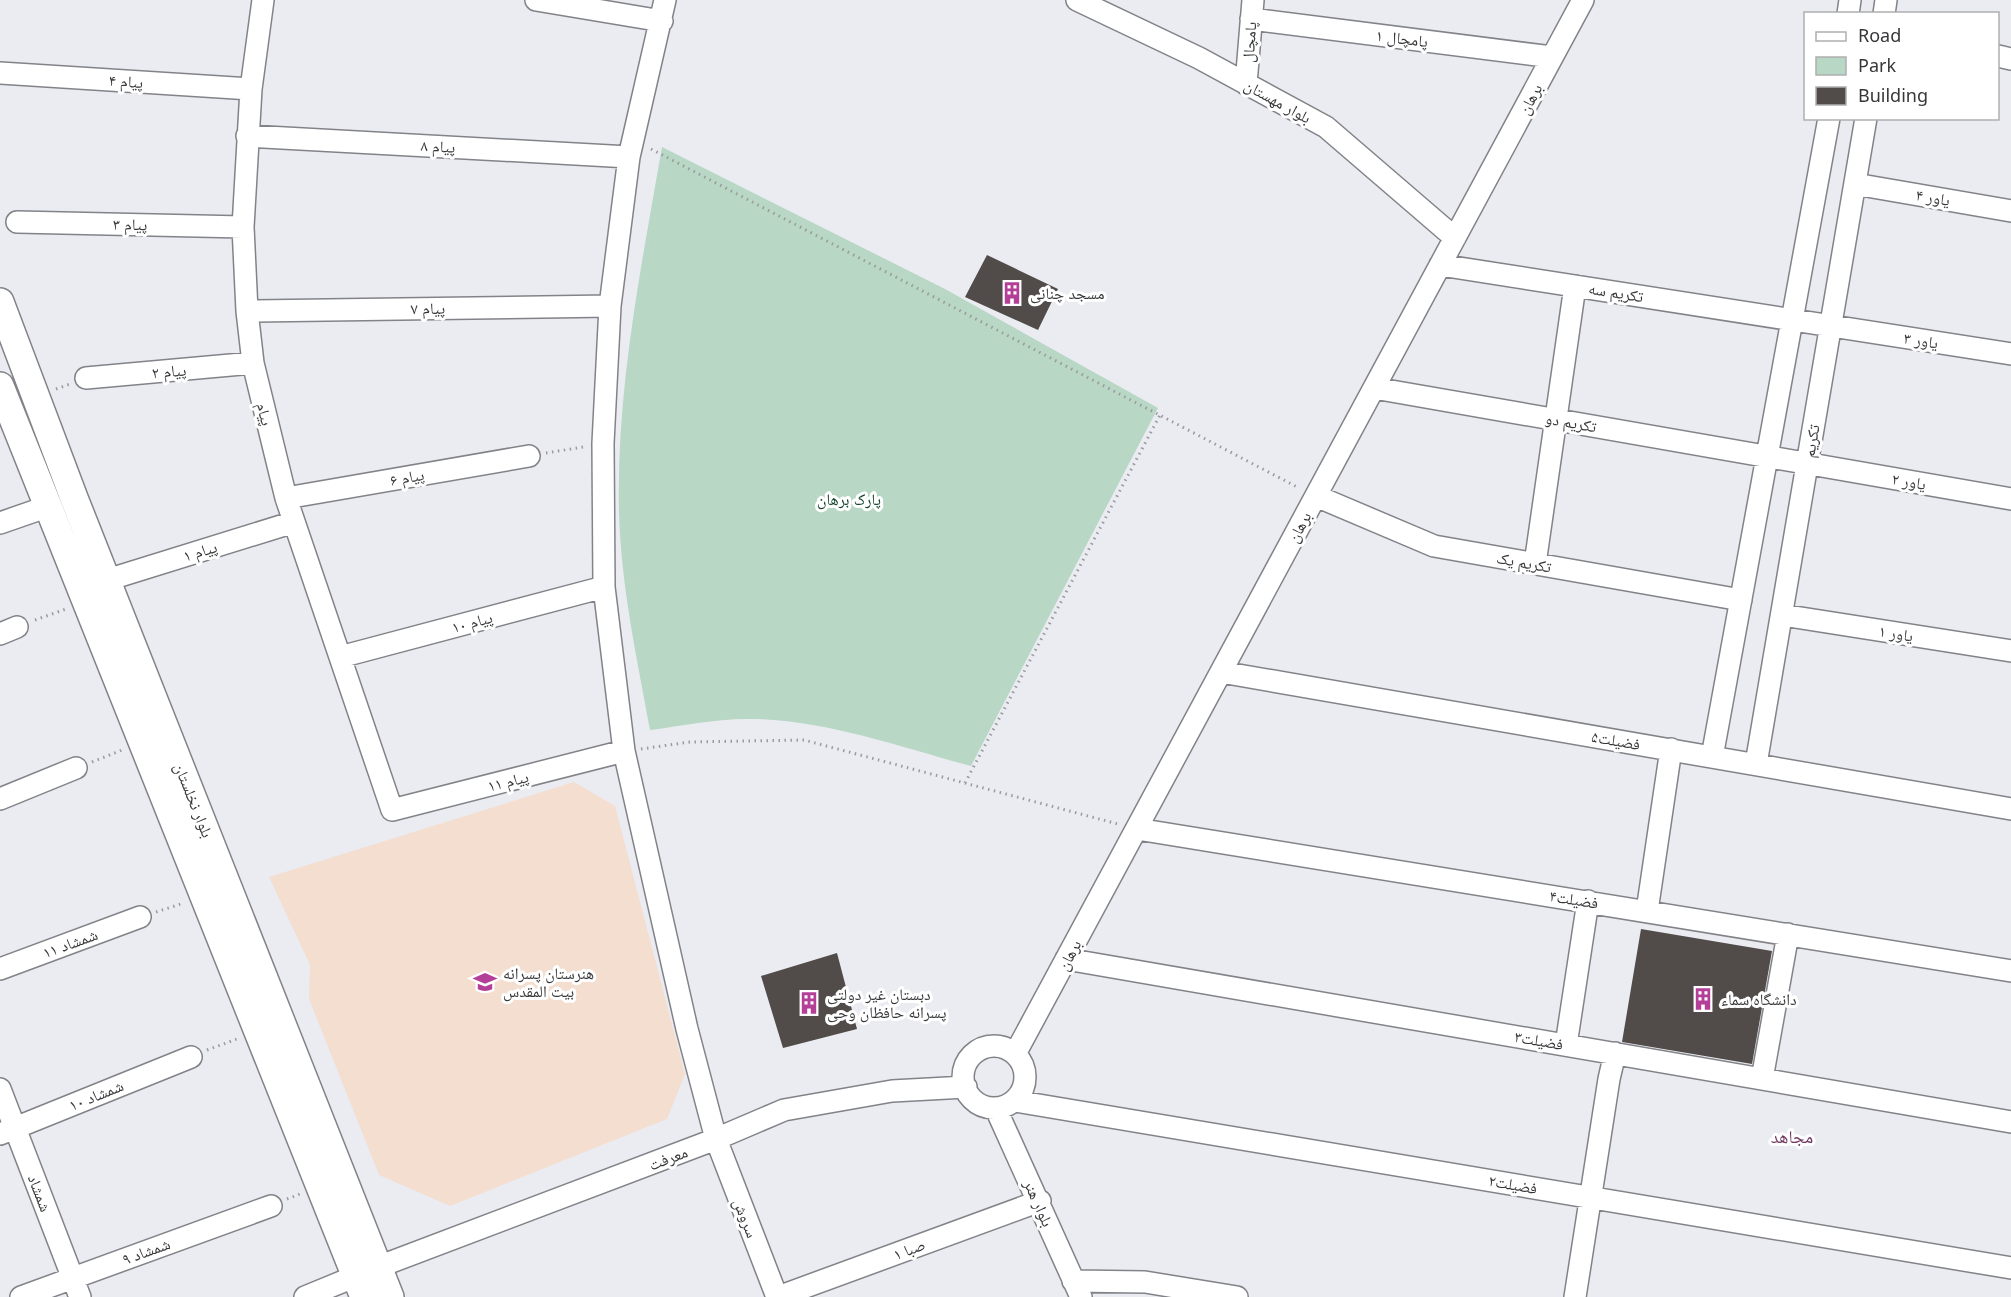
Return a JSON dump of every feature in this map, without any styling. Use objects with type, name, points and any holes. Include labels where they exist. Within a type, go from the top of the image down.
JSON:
[{"type":"main road","name":"بلوار نخلستان","points":[[0,302],[107,580],[366,1280]]},
{"type":"main road","name":"بلوار نخلستان","points":[[0,386],[320,1186],[366,1280],[390,1297]]},
{"type":"main road","points":[[49,506],[74,498]]},
{"type":"street","name":"پیام","points":[[263,0],[251,89],[243,227],[247,311],[253,363],[286,498],[392,810]]},
{"type":"street","points":[[536,0],[662,21]]},
{"type":"street","name":"سروش","points":[[665,0],[631,148],[610,306],[603,443],[604,587],[624,751],[687,1029],[716,1139],[777,1297]]},
{"type":"street","name":"بلوار مهستان","points":[[1077,0],[1198,58],[1326,127],[1455,238]]},
{"type":"street","name":"برهان","points":[[1015,1054],[1583,0]]},
{"type":"street","name":"پامچال","points":[[1246,84],[1252,9]]},
{"type":"street","name":"پامچال ۱","points":[[1252,9],[1552,57]]},
{"type":"street","name":"پیام ۴","points":[[0,73],[251,89]]},
{"type":"street","points":[[1712,757],[1829,120]]},
{"type":"street","name":"تکریم","points":[[1756,764],[1866,120]]},
{"type":"street","name":"پیام ۸","points":[[247,136],[631,148]]},
{"type":"street","name":"یاور ۴","points":[[1855,184],[2011,211]]},
{"type":"street","name":"پیام ۳","points":[[17,222],[243,227]]},
{"type":"street","name":"تکریم سه","points":[[1440,265],[1831,326]]},
{"type":"street","points":[[1534,564],[1575,286]]},
{"type":"street","name":"پیام ۷","points":[[247,311],[610,306]]},
{"type":"street","name":"یاور ۳","points":[[1831,326],[2011,354]]},
{"type":"street","name":"پیام ۲","points":[[86,378],[253,363]]},
{"type":"street","name":"تکریم دو","points":[[1374,388],[1807,464]]},
{"type":"street","name":"پیام ۶","points":[[286,498],[529,456]]},
{"type":"street","name":"یاور ۲","points":[[1807,464],[2011,499]]},
{"type":"street","name":"تکریم یک","points":[[1316,496],[1434,546],[1741,600]]},
{"type":"street","points":[[0,524],[49,506]]},
{"type":"street","name":"پیام ۱","points":[[107,580],[294,522]]},
{"type":"street","name":"پیام ۱۰","points":[[340,657],[604,587]]},
{"type":"street","name":"یاور ۱","points":[[1782,615],[2011,651]]},
{"type":"street","name":"فضیلت۵","points":[[1221,672],[2011,809]]},
{"type":"street","points":[[1647,911],[1671,749]]},
{"type":"street","name":"پیام ۱۱","points":[[392,810],[624,751]]},
{"type":"street","points":[[0,799],[76,768]]},
{"type":"street","name":"فضیلت۴","points":[[1137,829],[2011,971]]},
{"type":"street","points":[[1566,1045],[1588,901]]},
{"type":"street","name":"شمشاد ۱۱","points":[[0,969],[140,917]]},
{"type":"street","points":[[1762,1079],[1788,934]]},
{"type":"street","name":"فضیلت۳","points":[[1066,959],[2011,1122]]},
{"type":"street","points":[[997,1046],[1015,1054],[1022,1062],[1025,1072],[1022,1093],[1006,1105],[980,1106],[969,1096],[963,1077],[964,1067],[969,1058],[986,1047],[997,1046]]},
{"type":"street","points":[[1575,1297],[1615,1053]]},
{"type":"street","name":"شمشاد ۱۰","points":[[8,1131],[191,1056]]},
{"type":"street","name":"معرفت","points":[[305,1297],[366,1280],[784,1110],[892,1091],[966,1087]]},
{"type":"street","name":"شمشاد","points":[[0,1089],[8,1131],[77,1288]]},
{"type":"street","name":"فضیلت۲","points":[[1006,1105],[1592,1198],[2011,1268]]},
{"type":"street","name":"بلوار هنر","points":[[1006,1105],[1040,1201],[1077,1289]]},
{"type":"street","name":"صبا ۱","points":[[777,1297],[1040,1201]]},
{"type":"street","name":"شمشاد ۹","points":[[21,1297],[77,1288],[271,1206]]},
{"type":"street","points":[[1077,1289],[1150,1289],[1237,1297]]},
{"type":"path","points":[[631,148],[1316,496]]},
{"type":"path","points":[[53,390],[86,378]]},
{"type":"path","points":[[966,783],[1160,415]]},
{"type":"path","points":[[529,456],[603,443]]},
{"type":"path","points":[[8,630],[87,602]]},
{"type":"path","points":[[624,751],[690,742],[804,740],[1137,829]]},
{"type":"path","points":[[76,768],[142,741]]},
{"type":"path","points":[[140,917],[204,896]]},
{"type":"path","points":[[191,1056],[258,1031]]},
{"type":"path","points":[[271,1206],[320,1186]]},
{"type":"shaded area","name":"هنرستان پسرانه بیت المقدس","points":[[574,782],[615,806],[685,1074],[667,1119],[450,1206],[379,1175],[309,999],[310,965],[269,877]]},
{"type":"green space","name":"پارک برهان","points":[[662,147],[945,289],[1158,408],[971,766],[860,735],[802,723],[774,720],[722,720],[650,730],[630,622],[623,568],[620,540],[619,467],[632,329]]},
{"type":"building","name":"مسجد چنانی","points":[[987,255],[1058,289],[1038,330],[965,297]]},
{"type":"building","name":"دانشگاه سماء","points":[[1641,929],[1772,951],[1752,1064],[1622,1042]]},
{"type":"building","name":"دبستان غیر دولتی پسرانه حافظان وحی","points":[[837,953],[857,1029],[783,1048],[761,976]]},
{"type":"place","name":"مسجد چنانی","points":[[1012,293]]},
{"type":"place","name":"هنرستان پسرانه بیت المقدس","points":[[485,982]]},
{"type":"place","name":"دانشگاه سماء","points":[[1703,999]]},
{"type":"place","name":"دبستان غیر دولتی پسرانه حافظان وحی","points":[[809,1003]]},
{"type":"district","name":"مجاهد","points":[[1792,1136]]}]
